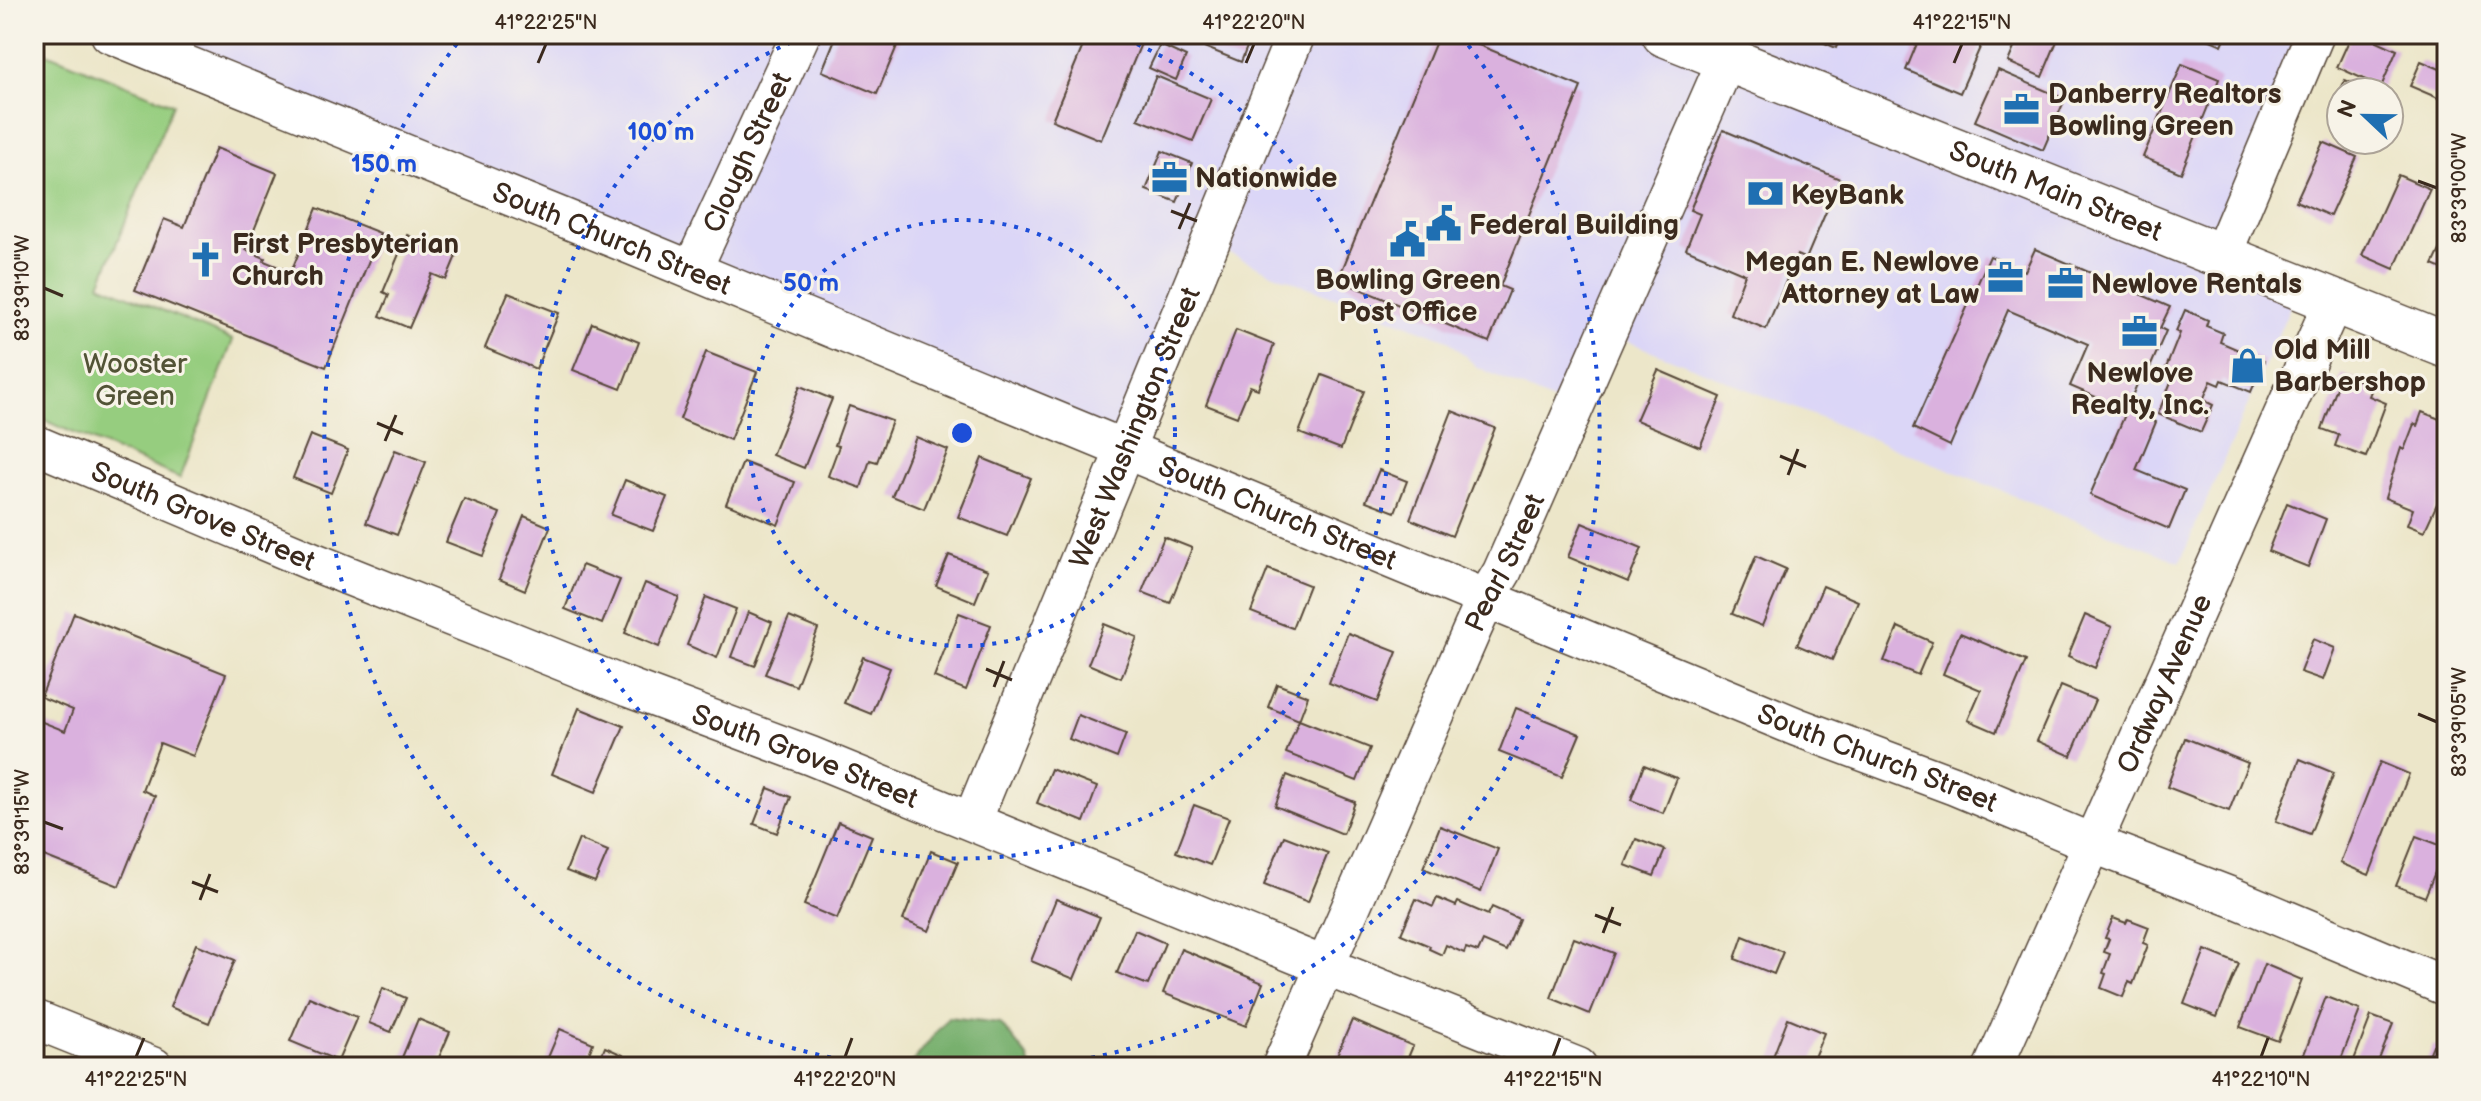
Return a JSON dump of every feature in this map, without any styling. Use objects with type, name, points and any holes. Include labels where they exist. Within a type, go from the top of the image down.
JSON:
[{"type":"main road","name":"South Main Street","points":[[1664,34],[2447,346]]},
{"type":"street","name":"South Church Street","points":[[110,34],[692,270],[1797,727],[1955,786],[2447,987]]},
{"type":"street","name":"Clough Street","points":[[692,270],[801,34]]},
{"type":"street","name":"West Washington Street","points":[[972,821],[1296,34]]},
{"type":"street","points":[[2222,255],[2315,34]]},
{"type":"street","name":"Pearl Street","points":[[1281,1067],[1727,59]]},
{"type":"street","name":"Ordway Avenue","points":[[1993,1067],[2334,300]]},
{"type":"street","name":"South Grove Street","points":[[34,444],[356,579],[629,688],[811,756],[1578,1067]]},
{"type":"street","points":[[34,1019],[154,1067]]},
{"type":"shaded area","points":[[110,34],[2315,34],[2223,255],[2299,286],[2180,562],[1607,333],[1572,410],[1477,367],[1448,340],[1274,274],[1210,244],[1125,450]]},
{"type":"green space","name":"Wooster Green","points":[[34,48],[173,104],[100,284],[233,340],[180,478],[34,416]]},
{"type":"green space","points":[[948,1017],[1000,1023],[1028,1058],[1031,1067],[909,1067]]},
{"type":"building","points":[[837,34],[902,34],[877,94],[822,71]]},
{"type":"building","points":[[1088,34],[1145,34],[1101,140],[1052,120]]},
{"type":"building","points":[[1172,34],[1252,34],[1241,62]]},
{"type":"building","name":"Federal Building","points":[[1439,34],[1452,34],[1581,87],[1500,286],[1510,290],[1489,342],[1338,280]]},
{"type":"building","points":[[1804,34],[1842,34],[1836,48]]},
{"type":"building","points":[[1921,34],[1986,34],[1960,93],[1906,70]]},
{"type":"building","points":[[2020,34],[2060,34],[2042,77],[2008,62]]},
{"type":"building","points":[[2196,34],[2227,34],[2222,45]]},
{"type":"building","points":[[2352,34],[2362,34],[2397,50],[2386,76],[2357,76],[2337,67]]},
{"type":"building","points":[[1160,45],[1186,57],[1176,80],[1149,68]]},
{"type":"building","points":[[2421,61],[2447,72],[2445,101],[2410,86]]},
{"type":"building","points":[[2182,64],[2219,79],[2181,173],[2143,157]]},
{"type":"building","points":[[1998,70],[2065,99],[2043,150],[1975,121]]},
{"type":"building","points":[[1156,76],[1211,99],[1193,141],[1138,119]]},
{"type":"building","name":"KeyBank","points":[[1723,130],[1840,179],[1806,259],[1797,255],[1766,329],[1730,314],[1745,274],[1686,249],[1700,214],[1690,210]]},
{"type":"building","points":[[2323,142],[2325,156],[2357,157],[2330,216],[2296,201]]},
{"type":"building","name":"First Presbyterian Church","points":[[216,148],[277,173],[246,250],[265,258],[264,261],[291,272],[317,208],[380,233],[326,367],[135,290],[164,219],[184,227]]},
{"type":"building","name":"Nationwide","points":[[1162,151],[1192,163],[1177,202],[1146,190]]},
{"type":"building","points":[[2398,175],[2430,189],[2394,269],[2362,255]]},
{"type":"building","points":[[407,235],[456,256],[446,280],[432,274],[409,328],[380,316],[389,295],[383,292]]},
{"type":"building","points":[[2447,235],[2447,271],[2433,265]]},
{"type":"building","points":[[2035,249],[2170,307],[2160,328],[2166,331],[2149,370],[2144,368],[2126,410],[2070,386],[2088,344],[2008,310],[1950,446],[1913,428],[1990,256],[2025,271]]},
{"type":"building","points":[[508,293],[559,313],[536,369],[485,348]]},
{"type":"building","points":[[2185,310],[2208,320],[2206,326],[2223,333],[2220,342],[2264,361],[2251,392],[2222,380],[2220,385],[2211,381],[2203,400],[2213,405],[2201,432],[2158,414],[2173,377],[2164,373],[2180,333],[2176,331]]},
{"type":"building","points":[[592,323],[639,342],[621,389],[573,370]]},
{"type":"building","points":[[1236,330],[1274,345],[1258,389],[1250,386],[1237,417],[1206,405]]},
{"type":"building","points":[[706,352],[757,372],[730,440],[680,419]]},
{"type":"building","points":[[1658,370],[1721,397],[1700,447],[1636,420]]},
{"type":"building","points":[[2342,374],[2373,386],[2369,396],[2386,403],[2366,457],[2335,446],[2339,435],[2322,429]]},
{"type":"building","points":[[1322,375],[1364,391],[1341,449],[1299,433]]},
{"type":"building","points":[[800,386],[832,399],[804,468],[772,455]]},
{"type":"building","points":[[849,406],[892,421],[877,462],[870,460],[861,488],[828,476]]},
{"type":"building","points":[[2127,410],[2156,422],[2136,470],[2185,490],[2169,529],[2090,495]]},
{"type":"building","points":[[1452,411],[1495,428],[1452,536],[1410,519]]},
{"type":"building","points":[[2422,412],[2447,422],[2447,482],[2424,532],[2407,525],[2413,509],[2385,498],[2401,448],[2404,450]]},
{"type":"building","points":[[310,435],[348,450],[331,493],[293,478]]},
{"type":"building","points":[[916,437],[948,450],[924,509],[892,496]]},
{"type":"building","points":[[395,450],[426,462],[397,535],[366,523]]},
{"type":"building","points":[[982,458],[1031,478],[1007,536],[958,517]]},
{"type":"building","points":[[743,462],[795,482],[778,525],[726,504]]},
{"type":"building","points":[[1379,470],[1407,481],[1395,512],[1366,501]]},
{"type":"building","points":[[625,480],[667,497],[653,531],[611,515]]},
{"type":"building","points":[[464,499],[500,513],[483,556],[446,542]]},
{"type":"building","points":[[2287,503],[2326,519],[2308,567],[2268,551]]},
{"type":"building","points":[[524,516],[550,527],[525,590],[499,579]]},
{"type":"building","points":[[1582,523],[1642,548],[1628,582],[1568,557]]},
{"type":"building","points":[[1164,537],[1192,548],[1170,603],[1142,592]]},
{"type":"building","points":[[949,555],[988,570],[975,602],[936,586]]},
{"type":"building","points":[[1756,556],[1786,569],[1762,626],[1732,614]]},
{"type":"building","points":[[582,565],[620,580],[602,624],[565,609]]},
{"type":"building","points":[[1268,569],[1309,585],[1292,628],[1251,612]]},
{"type":"building","points":[[645,583],[679,597],[659,647],[625,633]]},
{"type":"building","points":[[1823,586],[1858,601],[1832,660],[1797,645]]},
{"type":"building","points":[[706,597],[736,609],[717,658],[687,645]]},
{"type":"building","points":[[748,612],[772,622],[755,666],[731,657]]},
{"type":"building","points":[[74,613],[226,674],[193,756],[160,743],[142,790],[155,796],[119,886],[34,852],[34,737],[40,721],[65,731],[73,710],[41,697]]},
{"type":"building","points":[[959,613],[991,625],[966,690],[934,677]]},
{"type":"building","points":[[2085,615],[2112,627],[2095,668],[2068,656]]},
{"type":"building","points":[[789,617],[818,629],[796,686],[765,674]]},
{"type":"building","points":[[1104,624],[1137,637],[1121,678],[1088,664]]},
{"type":"building","points":[[1898,627],[1932,642],[1918,675],[1884,661]]},
{"type":"building","points":[[1348,633],[1397,652],[1377,702],[1329,683]]},
{"type":"building","points":[[1960,633],[2026,661],[1996,732],[1968,720],[1981,690],[1943,674]]},
{"type":"building","points":[[2313,639],[2335,648],[2323,680],[2300,672]]},
{"type":"building","points":[[863,657],[890,668],[871,714],[844,703]]},
{"type":"building","points":[[1277,684],[1308,696],[1299,720],[1268,707]]},
{"type":"building","points":[[2061,686],[2095,700],[2071,756],[2037,741]]},
{"type":"building","points":[[579,708],[624,726],[596,792],[552,774]]},
{"type":"building","points":[[1516,708],[1580,734],[1562,777],[1499,752]]},
{"type":"building","points":[[1078,715],[1126,734],[1117,758],[1069,739]]},
{"type":"building","points":[[1299,720],[1370,748],[1357,781],[1286,753]]},
{"type":"building","points":[[2185,738],[2248,763],[2229,811],[2167,787]]},
{"type":"building","points":[[2300,759],[2334,773],[2310,834],[2276,821]]},
{"type":"building","points":[[2380,762],[2409,774],[2369,875],[2340,863]]},
{"type":"building","points":[[1644,765],[1677,778],[1663,813],[1631,800]]},
{"type":"building","points":[[1051,769],[1097,787],[1084,822],[1037,803]]},
{"type":"building","points":[[1287,775],[1355,802],[1343,834],[1275,806]]},
{"type":"building","points":[[768,788],[791,797],[777,833],[754,824]]},
{"type":"building","points":[[1194,805],[1229,818],[1210,865],[1176,852]]},
{"type":"building","points":[[838,822],[872,836],[837,919],[804,905]]},
{"type":"building","points":[[1440,826],[1498,849],[1481,892],[1423,868]]},
{"type":"building","points":[[1284,836],[1328,853],[1308,902],[1264,885]]},
{"type":"building","points":[[2416,836],[2445,847],[2425,897],[2396,886]]},
{"type":"building","points":[[579,839],[608,851],[595,882],[566,871]]},
{"type":"building","points":[[1636,839],[1665,850],[1654,876],[1625,865]]},
{"type":"building","points":[[931,851],[958,862],[929,931],[903,920]]},
{"type":"building","points":[[1437,898],[1456,906],[1458,902],[1488,915],[1492,907],[1519,919],[1506,951],[1483,941],[1478,952],[1466,948],[1464,953],[1446,945],[1442,955],[1429,949],[1430,946],[1401,934],[1416,899],[1433,907]]},
{"type":"building","points":[[1056,899],[1100,917],[1074,979],[1031,961]]},
{"type":"building","points":[[2113,918],[2126,923],[2128,919],[2149,927],[2143,943],[2148,945],[2133,984],[2129,982],[2123,997],[2101,988],[2110,954],[2104,952],[2109,939],[2105,938]]},
{"type":"building","points":[[1135,930],[1165,943],[1148,985],[1117,973]]},
{"type":"building","points":[[1743,936],[1783,952],[1774,974],[1735,959]]},
{"type":"building","points":[[1574,938],[1614,953],[1590,1014],[1551,998]]},
{"type":"building","points":[[196,944],[235,960],[209,1023],[170,1007]]},
{"type":"building","points":[[1181,949],[1263,983],[1246,1026],[1163,993]]},
{"type":"building","points":[[2205,950],[2239,964],[2217,1017],[2184,1004]]},
{"type":"building","points":[[2264,964],[2302,980],[2278,1041],[2240,1027]]},
{"type":"building","points":[[383,988],[406,998],[391,1032],[369,1023]]},
{"type":"building","points":[[309,997],[357,1017],[338,1061],[290,1041]]},
{"type":"building","points":[[2326,997],[2360,1010],[2338,1067],[2313,1067],[2301,1062]]},
{"type":"building","points":[[2371,1016],[2393,1024],[2376,1067],[2354,1060]]},
{"type":"building","points":[[1788,1018],[1824,1033],[1810,1067],[1769,1067]]},
{"type":"building","points":[[418,1019],[450,1032],[435,1067],[398,1067]]},
{"type":"building","points":[[1352,1020],[1413,1046],[1404,1067],[1366,1067],[1337,1055]]},
{"type":"building","points":[[560,1029],[593,1043],[584,1067],[544,1067]]},
{"type":"building","points":[[2433,1045],[2447,1050],[2447,1067],[2424,1067]]},
{"type":"building","points":[[605,1047],[623,1055],[618,1067],[597,1067]]},
{"type":"place","name":"Danberry Realtors Bowling Green","points":[[2022,109]]},
{"type":"place","name":"Nationwide","points":[[1169,177]]},
{"type":"place","name":"KeyBank","points":[[1765,194]]},
{"type":"place","name":"Federal Building","points":[[1443,224]]},
{"type":"place","name":"Bowling Green Post Office","points":[[1408,239]]},
{"type":"place","name":"First Presbyterian Church","points":[[206,259]]},
{"type":"place","name":"Megan E. Newlove Attorney at Law","points":[[2005,277]]},
{"type":"place","name":"Newlove Rentals","points":[[2065,283]]},
{"type":"place","name":"Newlove Realty, Inc.","points":[[2140,332]]},
{"type":"place","name":"Old Mill Barbershop","points":[[2248,365]]}]
